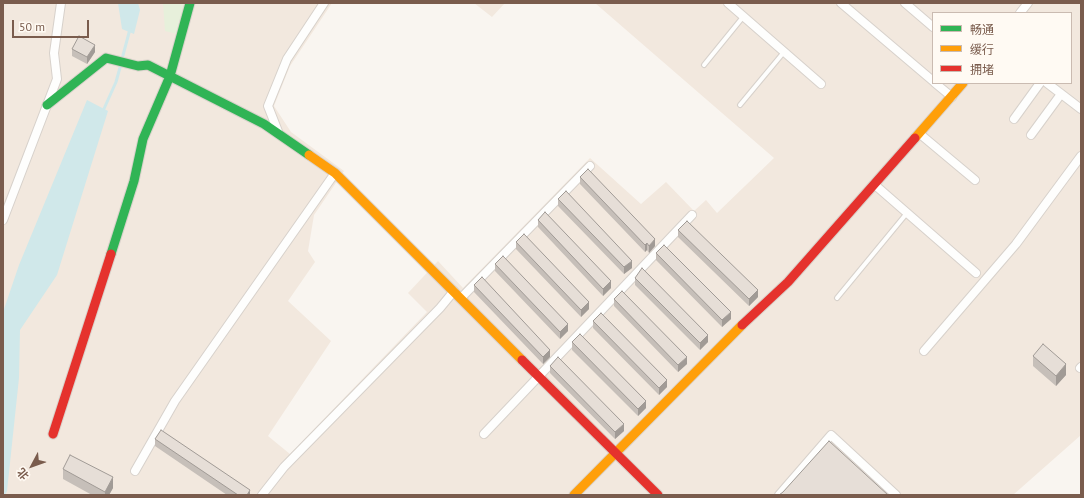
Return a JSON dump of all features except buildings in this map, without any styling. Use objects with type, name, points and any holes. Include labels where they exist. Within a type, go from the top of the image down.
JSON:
[{"type":"street","points":[[3,220],[57,79],[54,53],[61,3]]},
{"type":"street","points":[[53,434],[134,181],[143,139],[170,76],[190,3]]},
{"type":"street","points":[[279,134],[268,106],[287,59],[324,3]]},
{"type":"street","points":[[728,3],[821,84]]},
{"type":"street","points":[[840,3],[932,80]]},
{"type":"street","points":[[905,3],[932,26]]},
{"type":"street","points":[[1021,12],[1028,3]]},
{"type":"street","points":[[47,105],[106,58],[138,66],[148,65],[264,124],[335,173],[658,495]]},
{"type":"street","points":[[936,84],[952,97]]},
{"type":"street","points":[[574,495],[753,314],[788,282],[920,134],[962,84]]},
{"type":"street","points":[[1014,119],[1039,84]]},
{"type":"street","points":[[1048,84],[1081,109]]},
{"type":"street","points":[[1031,135],[1061,94]]},
{"type":"street","points":[[920,134],[975,180]]},
{"type":"street","points":[[924,351],[1016,244],[1081,156]]},
{"type":"street","points":[[461,298],[590,166]]},
{"type":"street","points":[[135,471],[175,401],[335,173]]},
{"type":"street","points":[[875,184],[976,273]]},
{"type":"street","points":[[484,434],[540,377],[692,215]]},
{"type":"street","points":[[262,495],[284,467],[440,308],[454,291]]},
{"type":"street","points":[[779,495],[831,435],[896,495]]},
{"type":"lane","points":[[704,65],[744,16]]},
{"type":"lane","points":[[740,106],[784,52]]},
{"type":"lane","points":[[837,298],[908,213]]},
{"type":"shaded area","points":[[3,3],[332,3],[290,66],[274,106],[291,132],[344,171],[314,215],[308,251],[315,262],[288,301],[331,341],[268,436],[290,454],[427,312],[408,293],[438,261],[463,288],[590,158],[641,204],[666,182],[694,211],[706,200],[717,213],[774,158],[595,3],[1081,3],[1081,435],[1013,495],[3,495]]},
{"type":"shaded area","points":[[474,3],[505,3],[492,17]]},
{"type":"green space","points":[[163,3],[184,3],[177,34],[165,31]]},
{"type":"water","points":[[118,3],[138,3],[140,10],[134,34],[122,29]]},
{"type":"water","points":[[87,100],[108,111],[57,275],[20,330],[19,378],[7,491],[5,495],[3,495],[3,312],[19,265]]},
{"type":"waterway","points":[[122,59],[130,29]]},
{"type":"waterway","points":[[103,111],[116,82],[121,64]]},
{"type":"traffic: fast","points":[[111,254],[134,181],[143,139],[170,76],[190,3]]},
{"type":"traffic: fast","points":[[47,105],[106,58],[138,66],[148,65],[264,124],[309,155]]},
{"type":"traffic: slow","points":[[915,138],[962,84]]},
{"type":"traffic: slow","points":[[309,155],[335,173],[522,360]]},
{"type":"traffic: slow","points":[[574,495],[742,325]]},
{"type":"traffic: jam","points":[[742,325],[788,282],[915,138]]},
{"type":"traffic: jam","points":[[53,434],[111,254]]},
{"type":"traffic: jam","points":[[522,360],[658,495]]}]
